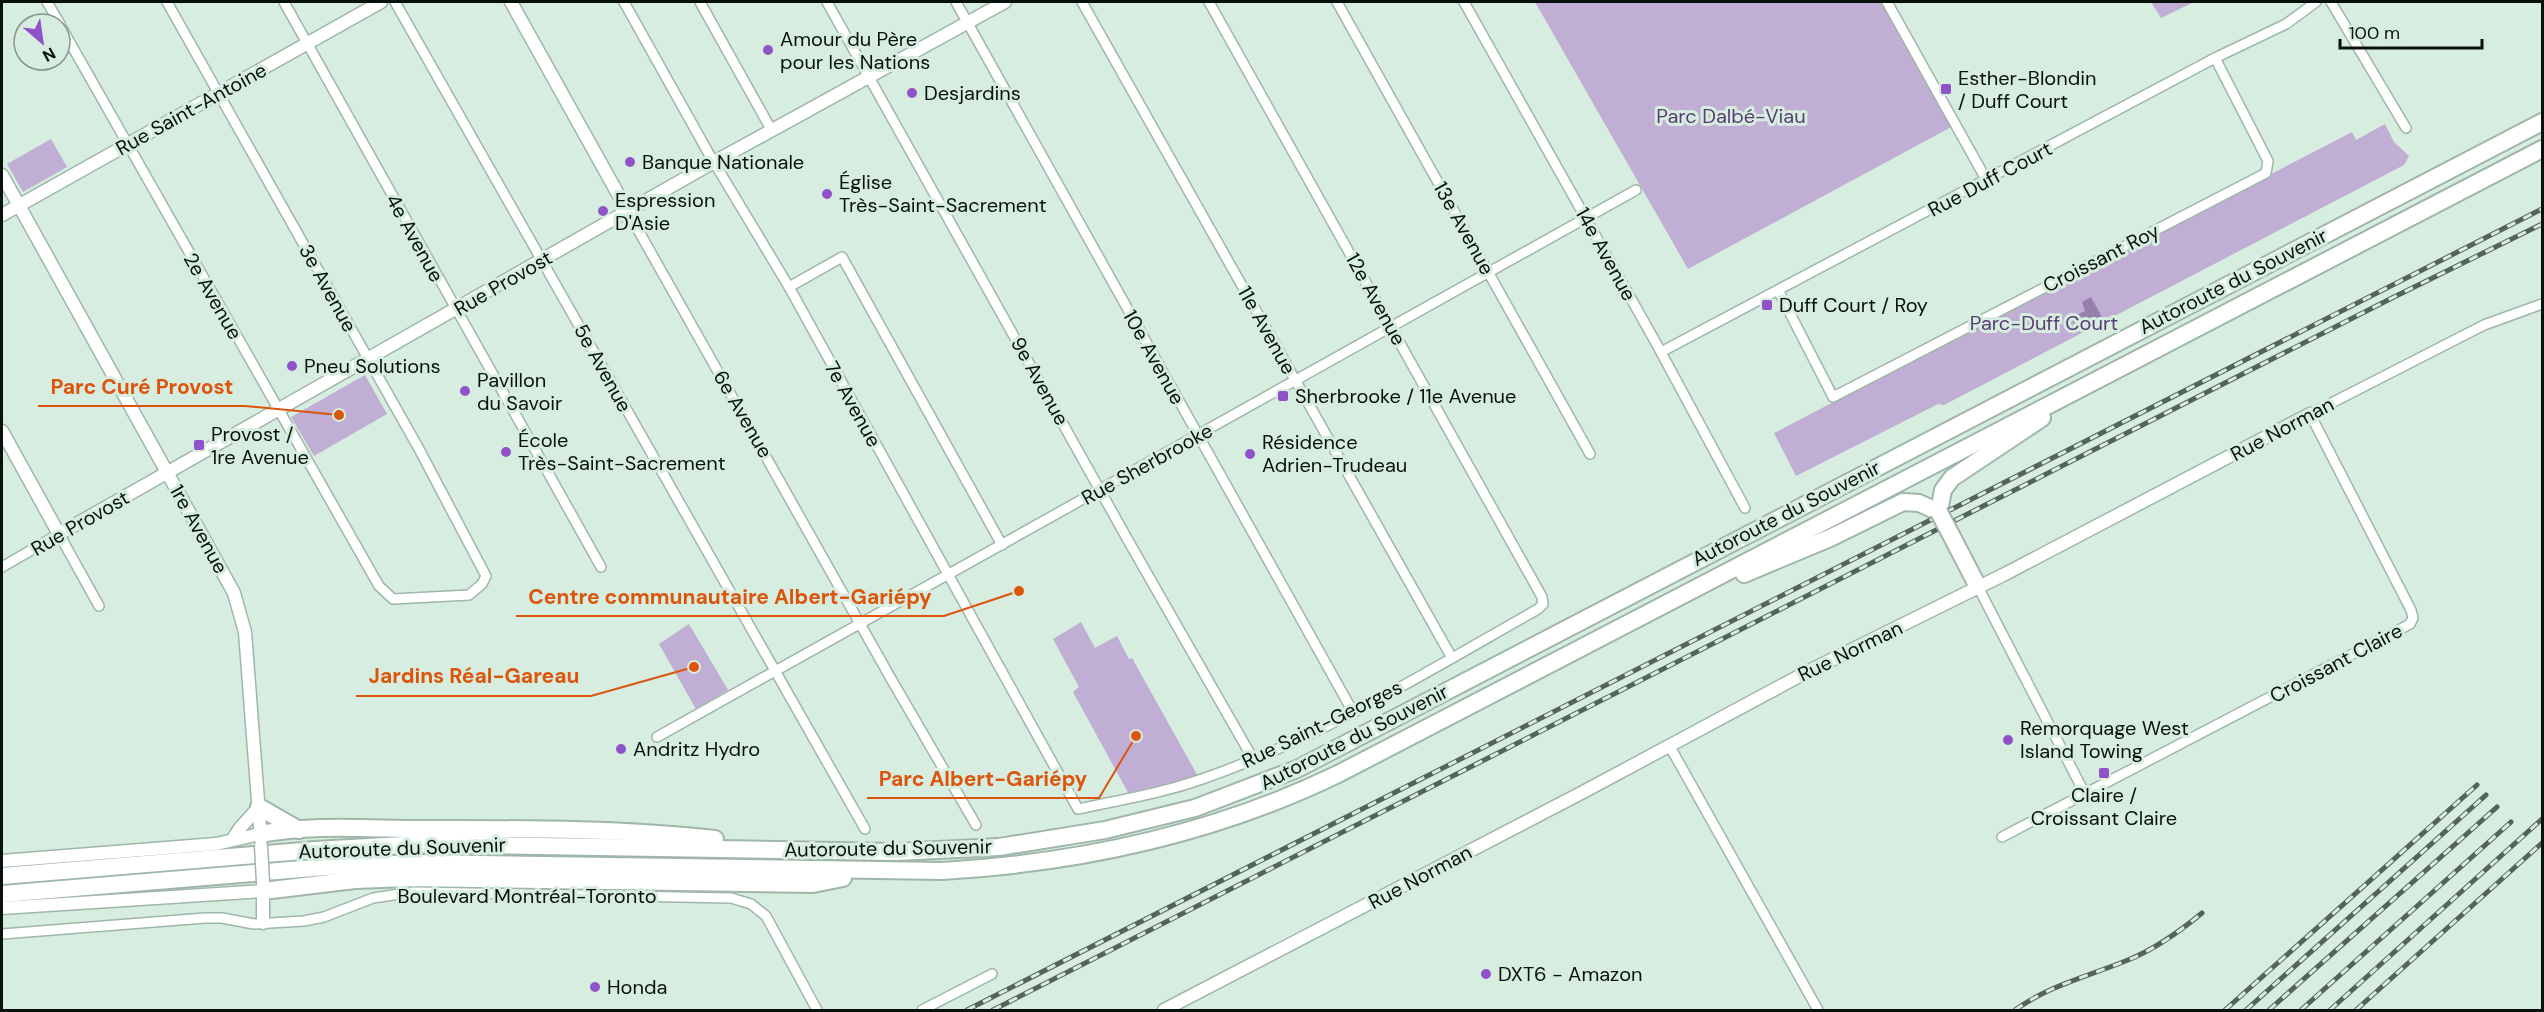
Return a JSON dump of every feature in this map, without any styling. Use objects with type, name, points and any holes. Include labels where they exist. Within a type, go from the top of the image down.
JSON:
[{"type":"highway","name":"Autoroute du Souvenir","points":[[2,876],[315,850],[429,844],[930,852],[1055,840],[1174,814],[1270,781],[1355,741],[1613,603],[2542,122]]},
{"type":"highway","name":"Autoroute du Souvenir","points":[[2,894],[349,866],[416,863],[873,872],[964,870],[1051,861],[1155,840],[1222,821],[1285,798],[1329,778],[2542,149]]},
{"type":"highway","points":[[1978,587],[1938,510],[1943,490],[1952,478],[2102,377]]},
{"type":"highway","points":[[1632,621],[1830,538],[1896,505],[1914,502],[1938,510]]},
{"type":"highway","points":[[259,807],[299,830]]},
{"type":"highway","points":[[261,840],[299,830],[484,829],[646,833],[808,850]]},
{"type":"highway","points":[[263,887],[408,878],[813,884],[873,872]]},
{"type":"street","name":"3e Avenue","points":[[167,2],[419,449],[486,576]]},
{"type":"street","name":"4e Avenue","points":[[284,2],[601,567]]},
{"type":"street","name":"Rue Saint-Antoine","points":[[2,215],[381,2]]},
{"type":"street","name":"5e Avenue","points":[[395,2],[865,829]]},
{"type":"street","name":"6e Avenue","points":[[511,2],[976,825]]},
{"type":"street","name":"7e Avenue","points":[[624,2],[714,162],[789,287],[1078,809]]},
{"type":"street","points":[[700,2],[772,131]]},
{"type":"street","name":"9e Avenue","points":[[827,2],[1253,759]]},
{"type":"street","name":"10e Avenue","points":[[956,2],[1353,712]]},
{"type":"street","name":"Rue Provost","points":[[2,567],[714,162],[1005,2]]},
{"type":"street","name":"11e Avenue","points":[[1083,2],[1452,658]]},
{"type":"street","name":"12e Avenue","points":[[1209,2],[1542,597]]},
{"type":"street","name":"13e Avenue","points":[[1337,2],[1590,454]]},
{"type":"street","name":"14e Avenue","points":[[1464,2],[1661,352],[1745,508]]},
{"type":"street","points":[[1887,2],[1987,181]]},
{"type":"street","name":"Rue Duff Court","points":[[1661,352],[2215,58],[2286,24],[2316,2]]},
{"type":"street","points":[[2331,2],[2406,128]]},
{"type":"street","name":"2e Avenue","points":[[72,45],[384,593],[393,599],[460,596],[474,591],[486,576]]},
{"type":"street","name":"Croissant Roy","points":[[1778,290],[1833,397],[2266,173],[2268,162],[2215,58]]},
{"type":"street","name":"1re Avenue","points":[[2,175],[232,587],[240,608],[244,627],[259,807],[263,923]]},
{"type":"street","name":"Rue Sherbrooke","points":[[657,737],[1636,190]]},
{"type":"street","points":[[789,287],[842,257],[1002,545]]},
{"type":"street","name":"Rue Norman","points":[[1164,1011],[1805,673],[1978,587],[2484,325],[2542,304]]},
{"type":"street","name":"Croissant Claire","points":[[2002,837],[2412,622],[2411,610],[2310,414]]},
{"type":"street","points":[[2,431],[99,606]]},
{"type":"street","points":[[1978,587],[2085,794]]},
{"type":"street","name":"Rue Saint-Georges","points":[[1078,809],[1200,780],[1253,759],[1353,712],[1452,658],[1538,609],[1543,604],[1542,597]]},
{"type":"street","points":[[1669,745],[1818,1011]]},
{"type":"street","points":[[232,840],[243,823],[259,807]]},
{"type":"street","points":[[2,861],[191,846],[232,840],[261,840]]},
{"type":"street","points":[[2,908],[263,887]]},
{"type":"street","name":"Boulevard Montréal-Toronto","points":[[2,934],[205,918],[263,923],[317,919],[373,898],[414,892],[737,899],[751,903],[766,916],[817,1011]]},
{"type":"street","points":[[922,1011],[992,974]]},
{"type":"green space","name":"Parc Dalbé-Viau","points":[[1535,2],[1887,2],[1955,125],[1688,269]]},
{"type":"green space","points":[[2151,2],[2194,2],[2161,18]]},
{"type":"green space","name":"Parc-Duff Court","points":[[2385,124],[2394,142],[2409,156],[2404,165],[1944,405],[1938,404],[1796,476],[1774,433],[2352,132],[2356,140]]},
{"type":"green space","points":[[51,139],[67,167],[23,192],[7,164]]},
{"type":"green space","points":[[365,375],[387,414],[314,456],[291,417]]},
{"type":"green space","points":[[1081,622],[1095,648],[1117,636],[1129,659],[1132,658],[1200,780],[1131,798],[1073,692],[1079,687],[1053,639]]},
{"type":"green space","points":[[689,624],[728,690],[696,709],[659,644]]},
{"type":"shaded area","points":[[2091,297],[2102,317],[2078,330],[2071,318],[2085,311],[2082,302]]},
{"type":"railway","points":[[967,1010],[2542,209]]},
{"type":"railway","points":[[993,1010],[2392,298],[2542,224]]},
{"type":"railway","points":[[2225,1010],[2477,785]]},
{"type":"railway","points":[[2246,1010],[2486,795]]},
{"type":"railway","points":[[2269,1010],[2497,807]]},
{"type":"railway","points":[[2330,1010],[2542,819]]},
{"type":"railway","points":[[2301,1010],[2511,822]]},
{"type":"railway","points":[[2356,1010],[2542,843]]},
{"type":"railway","points":[[2015,1010],[2056,987],[2148,951],[2202,913]]},
{"type":"place","name":"Amour du Père pour les Nations","points":[[768,50]]},
{"type":"place","name":"Esther-Blondin / Duff Court","points":[[1946,89]]},
{"type":"place","name":"Desjardins","points":[[912,93]]},
{"type":"place","name":"Banque Nationale","points":[[630,162]]},
{"type":"place","name":"Église Très-Saint-Sacrement","points":[[827,194]]},
{"type":"place","name":"Espression D'Asie","points":[[603,211]]},
{"type":"place","name":"Duff Court / Roy","points":[[1767,305]]},
{"type":"place","name":"Pneu Solutions","points":[[292,366]]},
{"type":"place","name":"Pavillon du Savoir","points":[[465,391]]},
{"type":"place","name":"Sherbrooke / 11e Avenue","points":[[1283,396]]},
{"type":"place","name":"Parc Curé Provost","points":[[339,415]]},
{"type":"place","name":"Provost / 1re Avenue","points":[[199,445]]},
{"type":"place","name":"École Très-Saint-Sacrement","points":[[506,452]]},
{"type":"place","name":"Résidence Adrien-Trudeau","points":[[1250,454]]},
{"type":"place","name":"Centre communautaire Albert-Gariépy","points":[[1019,591]]},
{"type":"place","name":"Jardins Réal-Gareau","points":[[694,667]]},
{"type":"place","name":"Parc Albert-Gariépy","points":[[1136,736]]},
{"type":"place","name":"Remorquage West Island Towing","points":[[2008,740]]},
{"type":"place","name":"Andritz Hydro","points":[[621,749]]},
{"type":"place","name":"Claire / Croissant Claire","points":[[2104,773]]},
{"type":"place","name":"DXT6 - Amazon","points":[[1486,974]]},
{"type":"place","name":"Honda","points":[[595,987]]}]
